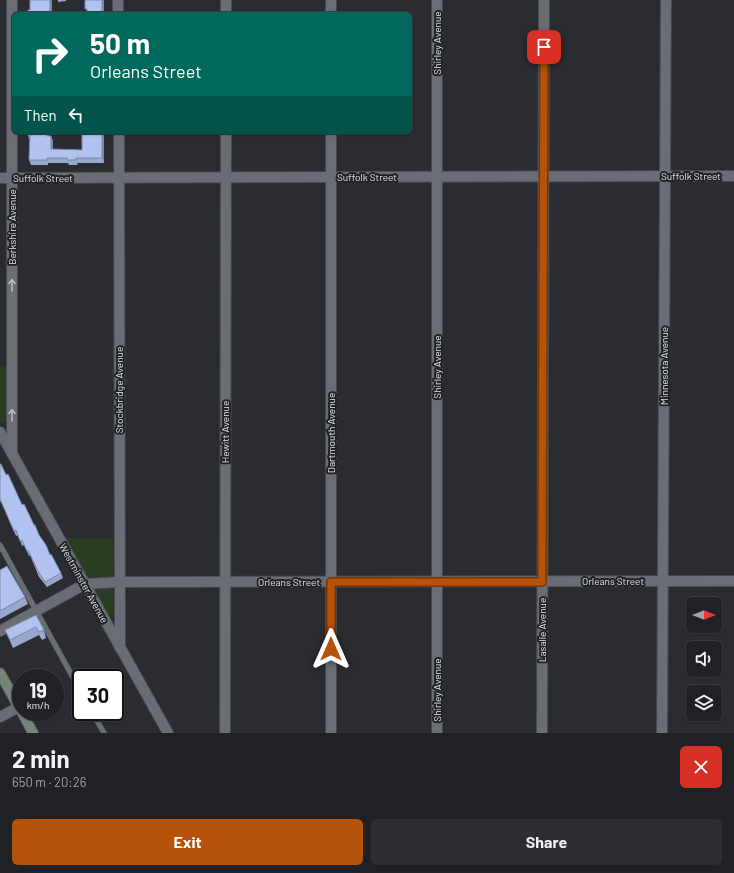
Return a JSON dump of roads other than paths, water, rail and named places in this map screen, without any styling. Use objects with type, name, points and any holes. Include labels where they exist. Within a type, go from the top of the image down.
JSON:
[{"type":"street","name":"Berkshire Avenue","points":[[12,0],[12,454]]},
{"type":"street","points":[[118,0],[118,12]]},
{"type":"street","points":[[226,0],[226,12]]},
{"type":"street","points":[[331,0],[331,12]]},
{"type":"street","name":"Shirley Avenue","points":[[437,0],[437,733]]},
{"type":"street","name":"Lasalle Avenue","points":[[542,733],[544,0]]},
{"type":"street","name":"Minnesota Avenue","points":[[662,733],[666,0]]},
{"type":"street","name":"Stockbridge Avenue","points":[[119,134],[120,648]]},
{"type":"street","name":"Hewitt Avenue","points":[[225,733],[226,134]]},
{"type":"street","name":"Dartmouth Avenue","points":[[331,134],[331,733]]},
{"type":"street","name":"Suffolk Street","points":[[0,178],[734,176]]},
{"type":"street","name":"Westminster Avenue","points":[[0,432],[168,733]]},
{"type":"street","name":"Orleans Street","points":[[0,631],[84,584],[120,582],[734,581]]},
{"type":"street","points":[[1,679],[12,697]]},
{"type":"street","points":[[0,717],[12,713]]},
{"type":"street","points":[[26,721],[33,733]]},
{"type":"lane","points":[[0,545],[72,676]]},
{"type":"lane","points":[[97,721],[104,733]]}]
